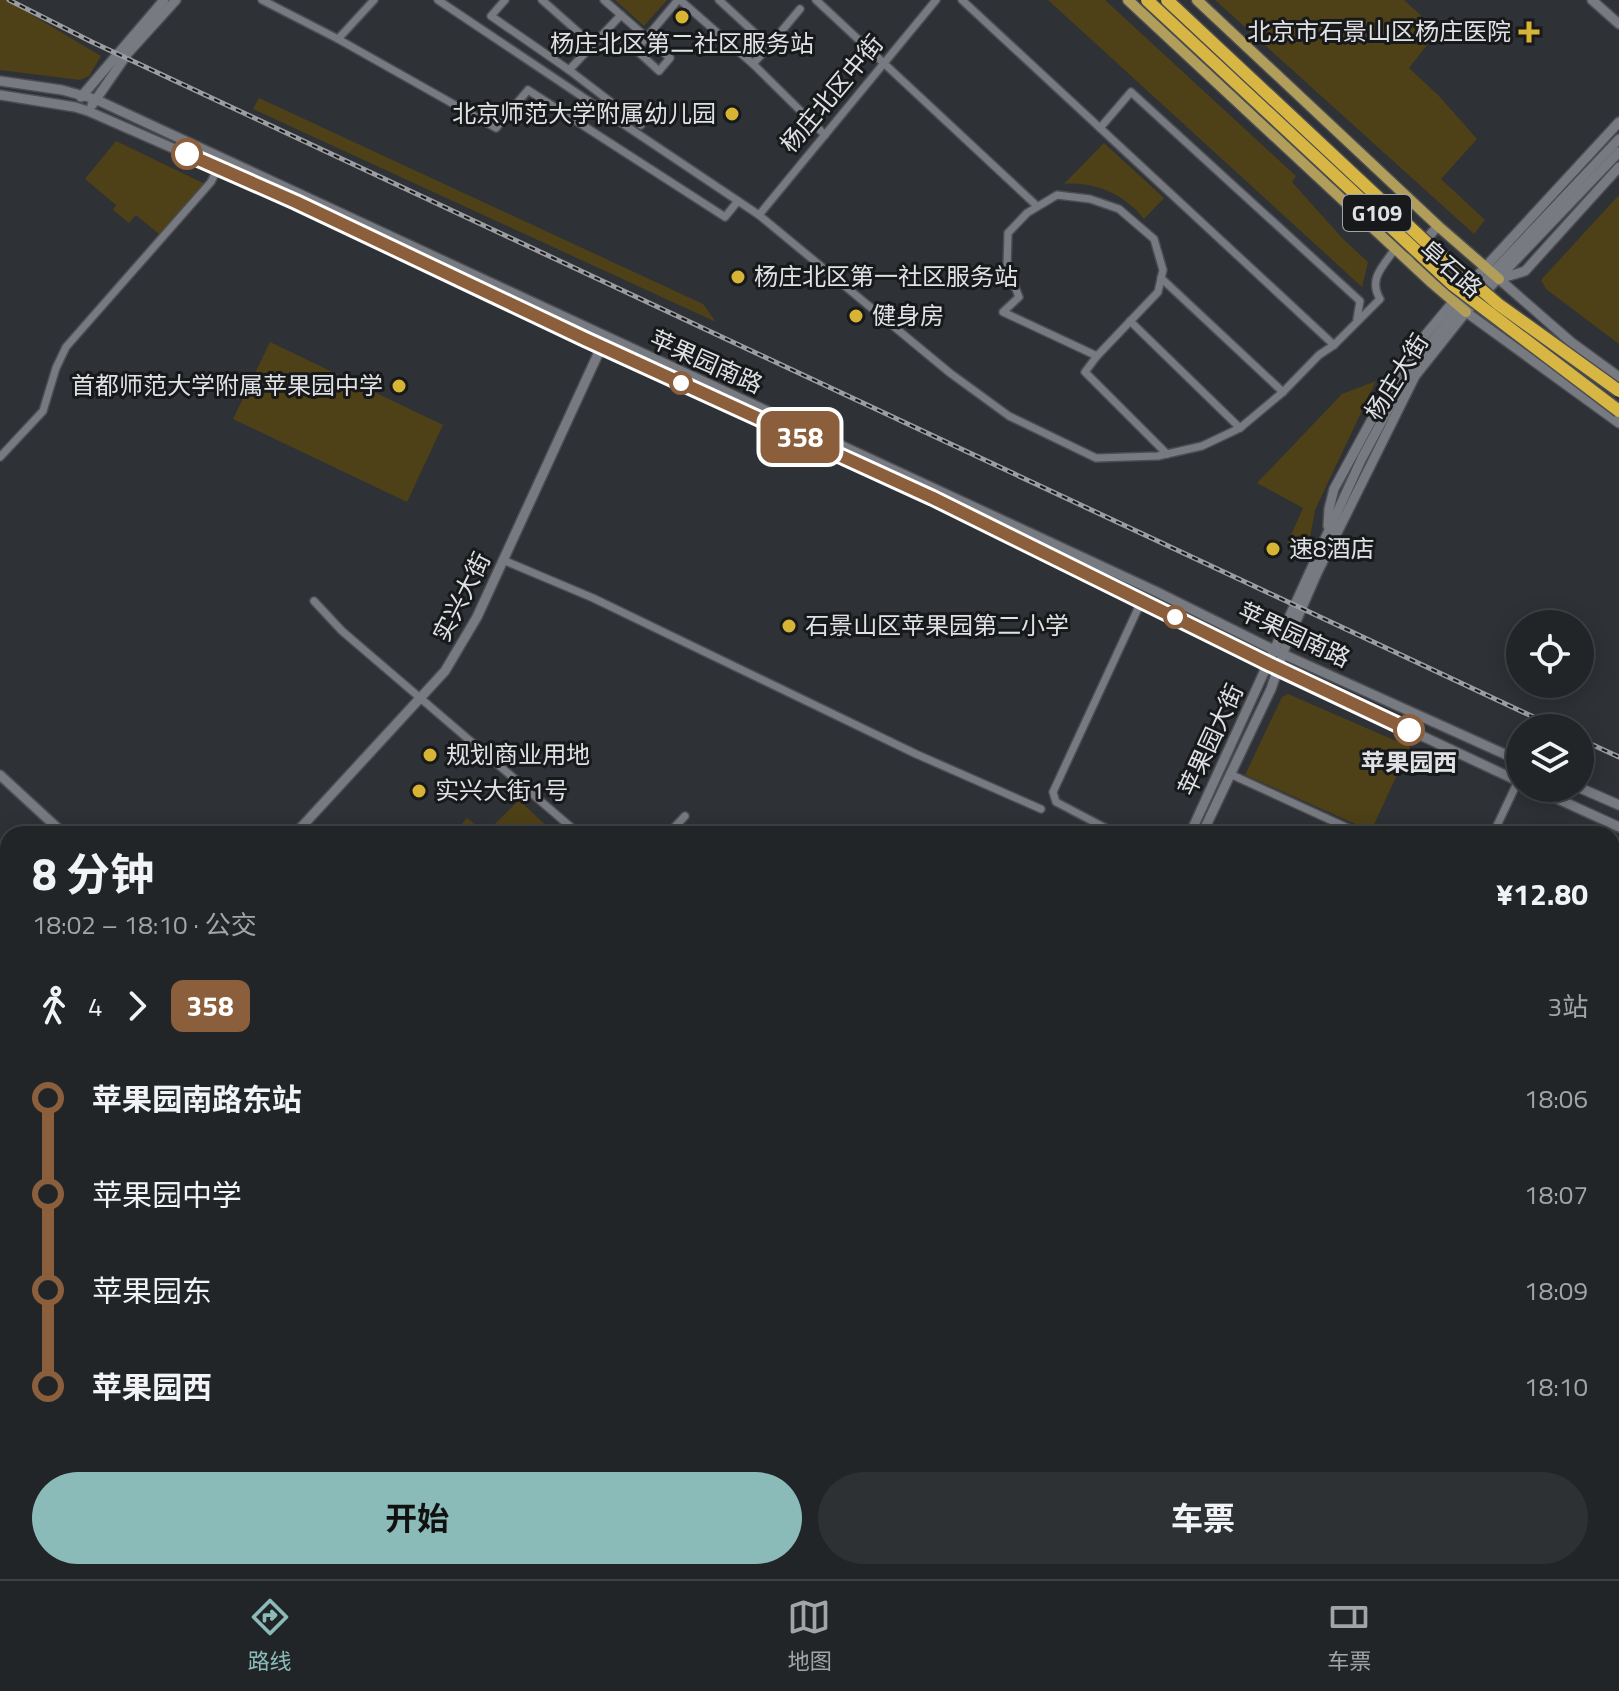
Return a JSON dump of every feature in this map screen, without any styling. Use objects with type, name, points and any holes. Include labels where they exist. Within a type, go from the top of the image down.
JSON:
[{"type":"highway","name":"阜石路","points":[[1147,0],[1453,285],[1618,420]]},
{"type":"highway","name":"阜石路","points":[[1167,0],[1429,245],[1498,304],[1619,391]]},
{"type":"main road","points":[[75,107],[164,0]]},
{"type":"main road","points":[[88,111],[128,53],[176,0]]},
{"type":"main road","name":"阜石路","points":[[1128,0],[1460,307],[1618,420]]},
{"type":"main road","name":"阜石路","points":[[1197,0],[1438,226],[1571,342],[1617,375]]},
{"type":"main road","points":[[1592,0],[1619,24]]},
{"type":"main road","name":"苹果园南路","points":[[0,81],[95,99],[314,200],[933,498],[1273,666],[1506,775]]},
{"type":"main road","name":"苹果园南路","points":[[0,95],[88,111],[1155,591],[1278,652],[1506,755]]},
{"type":"main road","name":"杨庄大街","points":[[1278,652],[1403,398],[1460,307],[1492,274],[1619,122]]},
{"type":"main road","points":[[1492,274],[1619,139]]},
{"type":"main road","name":"杨庄大街","points":[[1273,666],[1327,533],[1334,489],[1403,362],[1619,152]]},
{"type":"main road","points":[[1492,274],[1525,271],[1619,167]]},
{"type":"main road","points":[[1407,260],[1438,226]]},
{"type":"main road","name":"实兴大街","points":[[302,826],[457,655],[604,342]]},
{"type":"main road","name":"苹果园大街","points":[[1206,826],[1271,689],[1273,666]]},
{"type":"main road","name":"苹果园大街","points":[[1194,826],[1273,666]]},
{"type":"main road","points":[[0,775],[55,826]]},
{"type":"main road","points":[[1594,794],[1619,805]]},
{"type":"main road","points":[[1565,802],[1617,826]]},
{"type":"street","points":[[262,0],[496,128],[528,90],[725,217],[738,201]]},
{"type":"street","points":[[338,39],[374,0]]},
{"type":"street","points":[[438,0],[759,215],[950,373],[1009,416],[1096,458],[1167,454],[1202,446],[1240,428],[1283,392],[1380,299],[1374,290],[1374,278],[1395,249]]},
{"type":"street","points":[[505,0],[491,16],[641,125]]},
{"type":"street","points":[[542,0],[593,45]]},
{"type":"street","points":[[604,0],[646,38],[670,58],[659,71],[636,50],[646,38],[679,0],[753,64],[825,135]]},
{"type":"street","points":[[719,0],[769,46]]},
{"type":"street","points":[[816,0],[1037,206]]},
{"type":"street","name":"杨庄北区中街","points":[[759,215],[936,0]]},
{"type":"street","points":[[962,0],[1334,345]]},
{"type":"street","points":[[753,64],[800,9]]},
{"type":"street","points":[[569,70],[621,15]]},
{"type":"street","points":[[1100,128],[1131,92],[1360,301],[1357,322]]},
{"type":"street","points":[[0,457],[43,411],[66,347],[211,182],[218,168]]},
{"type":"street","points":[[1097,356],[1003,312],[1019,297],[1008,274],[1008,233],[1027,213],[1057,195],[1090,199],[1119,209],[1154,239],[1163,270],[1158,292],[1085,372],[1167,454]]},
{"type":"street","points":[[1161,278],[1283,392]]},
{"type":"street","points":[[1130,321],[1240,428]]},
{"type":"street","points":[[503,560],[593,598],[916,754],[1041,809]]},
{"type":"street","points":[[1102,826],[1056,802],[1053,792],[1142,600]]},
{"type":"street","points":[[314,601],[342,631],[570,826]]},
{"type":"street","points":[[1230,774],[1338,826]]},
{"type":"street","points":[[1497,826],[1509,802]]},
{"type":"street","points":[[676,826],[685,816]]},
{"type":"shaded area","points":[[0,0],[7,0],[101,56],[89,76],[80,80],[0,70]]},
{"type":"shaded area","points":[[615,0],[667,0],[644,26]]},
{"type":"shaded area","points":[[1048,0],[1105,0],[1296,176],[1292,182],[1368,262],[1362,287]]},
{"type":"shaded area","points":[[1215,0],[1404,0],[1438,31],[1409,68],[1477,139],[1441,179],[1485,220],[1474,234]]},
{"type":"shaded area","points":[[259,98],[703,304],[716,322],[253,109]]},
{"type":"shaded area","points":[[116,141],[205,184],[159,234],[136,215],[129,223],[113,210],[116,205],[85,179]]},
{"type":"shaded area","points":[[1104,143],[1164,198],[1144,219],[1128,203],[1108,191],[1087,185],[1064,184]]},
{"type":"shaded area","points":[[1619,195],[1619,344],[1546,289],[1541,280]]},
{"type":"shaded area","points":[[270,342],[443,425],[407,502],[233,419]]},
{"type":"shaded area","points":[[1376,381],[1315,510],[1307,554],[1287,544],[1303,508],[1257,483],[1342,394]]},
{"type":"shaded area","points":[[1288,694],[1410,747],[1373,826],[1360,826],[1245,775],[1282,697]]},
{"type":"shaded area","points":[[519,800],[547,826],[493,826]]},
{"type":"shaded area","points":[[467,818],[477,826],[460,826]]},
{"type":"railway","points":[[9,0],[92,42],[1527,714]]},
{"type":"railway","points":[[1594,745],[1619,757]]},
{"type":"bus line","name":"358","points":[[187,154],[933,498],[1409,730]]},
{"type":"place","name":"杨庄北区第二社区服务站","points":[[682,17]]},
{"type":"place","name":"北京市石景山区杨庄医院","points":[[1529,32]]},
{"type":"place","name":"北京师范大学附属幼儿园","points":[[732,114]]},
{"type":"place","name":"杨庄北区第一社区服务站","points":[[738,277]]},
{"type":"place","name":"健身房","points":[[856,316]]},
{"type":"place","name":"首都师范大学附属苹果园中学","points":[[399,386]]},
{"type":"place","name":"速8酒店","points":[[1273,549]]},
{"type":"place","name":"石景山区苹果园第二小学","points":[[789,626]]},
{"type":"place","name":"苹果园西","points":[[1409,730]]},
{"type":"place","name":"规划商业用地","points":[[430,755]]},
{"type":"place","name":"实兴大街1号","points":[[419,791]]}]
